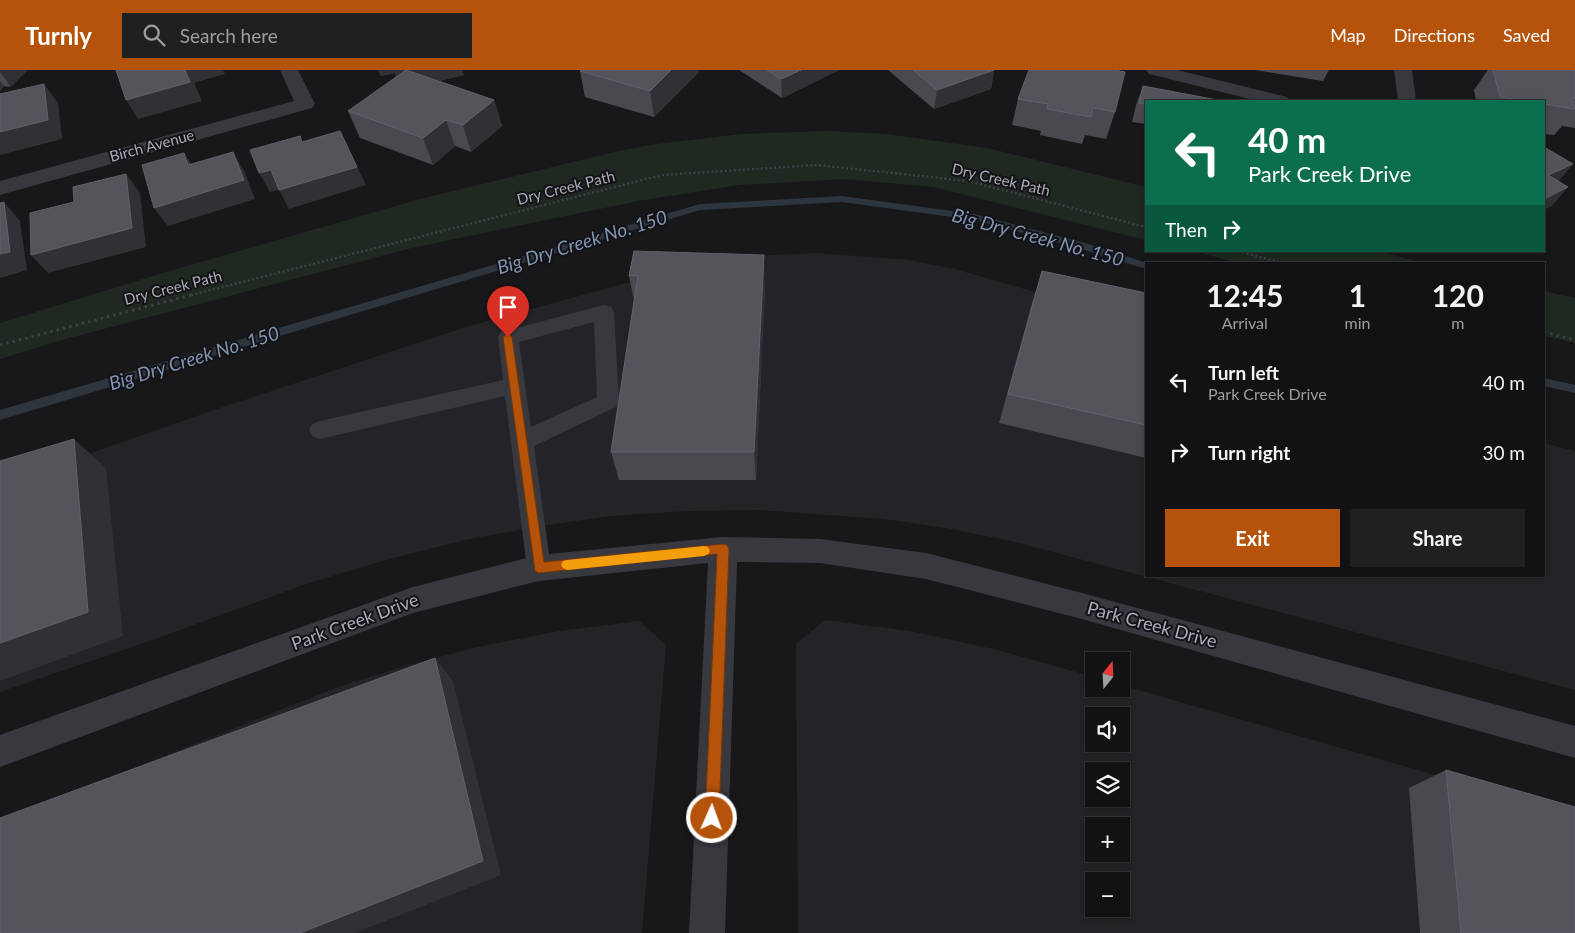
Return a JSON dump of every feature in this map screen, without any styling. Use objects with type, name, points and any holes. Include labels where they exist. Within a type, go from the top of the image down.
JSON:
[{"type":"street","name":"Birch Avenue","points":[[0,188],[305,104],[288,70]]},
{"type":"street","points":[[1155,70],[1276,100]]},
{"type":"street","points":[[1403,70],[1406,100]]},
{"type":"street","points":[[707,933],[723,549]]},
{"type":"street","name":"Park Creek Drive","points":[[0,751],[413,600],[539,568],[723,549],[820,551],[926,566],[1092,609],[1575,742]]},
{"type":"lane","points":[[522,442],[608,401],[604,312],[508,337],[514,386],[539,568]]},
{"type":"lane","points":[[320,430],[514,386]]},
{"type":"path","name":"Dry Creek Path","points":[[0,345],[410,238],[662,176],[817,165],[968,181],[1145,227]]},
{"type":"path","points":[[1242,252],[1279,262]]},
{"type":"path","points":[[1545,332],[1575,340]]},
{"type":"shaded area","points":[[826,131],[886,134],[987,148],[1145,187],[1145,240],[934,187],[844,179],[739,185],[638,201],[412,248],[62,340],[0,359],[0,323],[166,272],[420,199],[614,152],[656,144],[741,134]]},
{"type":"shaded area","points":[[1197,252],[1382,252],[1419,262],[1235,262]]},
{"type":"shaded area","points":[[817,253],[908,260],[955,269],[1145,324],[1145,576],[1011,541],[946,528],[884,519],[759,510],[686,511],[612,516],[540,526],[465,540],[386,560],[309,583],[144,643],[0,692],[0,485],[214,410],[466,327],[674,270],[722,260]]},
{"type":"shaded area","points":[[1545,291],[1575,298],[1575,343],[1545,336]]},
{"type":"shaded area","points":[[1545,443],[1575,451],[1575,690],[1147,577],[1545,577]]},
{"type":"shaded area","points":[[825,620],[910,631],[998,650],[1085,674],[1085,698],[1130,698],[1130,688],[1575,815],[1575,933],[798,933],[796,644]]},
{"type":"shaded area","points":[[639,621],[666,645],[642,933],[0,933],[0,821],[338,687],[409,665],[477,647],[559,631]]},
{"type":"building","points":[[116,70],[185,70],[190,82],[126,100]]},
{"type":"building","points":[[406,70],[494,100],[463,125],[446,120],[423,138],[348,111]]},
{"type":"building","points":[[581,70],[671,70],[650,91]]},
{"type":"building","points":[[767,70],[801,70],[781,79]]},
{"type":"building","points":[[913,70],[994,70],[937,90]]},
{"type":"building","points":[[1029,70],[1115,70],[1125,72],[1115,112],[1093,108],[1091,117],[1047,109],[1048,104],[1018,99]]},
{"type":"building","points":[[1493,70],[1575,70],[1575,98],[1572,98],[1575,109],[1545,104],[1545,100],[1520,100],[1500,97]]},
{"type":"building","points":[[44,84],[48,120],[0,132],[0,94]]},
{"type":"building","points":[[1143,86],[1218,100],[1145,100],[1145,104],[1139,103]]},
{"type":"building","points":[[340,131],[357,167],[279,190],[271,170],[259,173],[250,150],[300,136],[302,142]]},
{"type":"building","points":[[1545,148],[1573,164],[1548,175],[1568,187],[1545,198]]},
{"type":"building","points":[[233,152],[244,180],[154,208],[142,165],[184,153],[188,165]]},
{"type":"building","points":[[126,174],[132,228],[31,255],[30,213],[74,202],[73,187]]},
{"type":"building","points":[[4,202],[10,252],[0,254],[0,203]]},
{"type":"building","points":[[634,251],[764,255],[754,452],[611,452],[638,275],[629,276]]},
{"type":"building","points":[[1042,271],[1145,293],[1145,425],[1008,394]]},
{"type":"building","points":[[74,439],[88,612],[0,643],[0,461]]},
{"type":"building","points":[[435,658],[483,861],[300,933],[0,933],[0,818]]},
{"type":"building","points":[[1446,770],[1575,807],[1575,933],[1461,933]]},
{"type":"waterway","name":"Big Dry Creek No. 150","points":[[0,415],[700,207],[842,199],[974,217],[1081,245],[1145,266]]},
{"type":"waterway","name":"Big Dry Creek No. 150","points":[[1545,382],[1575,389]]},
{"type":"slow traffic","points":[[567,565],[704,551]]},
{"type":"route","points":[[508,337],[539,568],[723,549],[712,818]]}]
